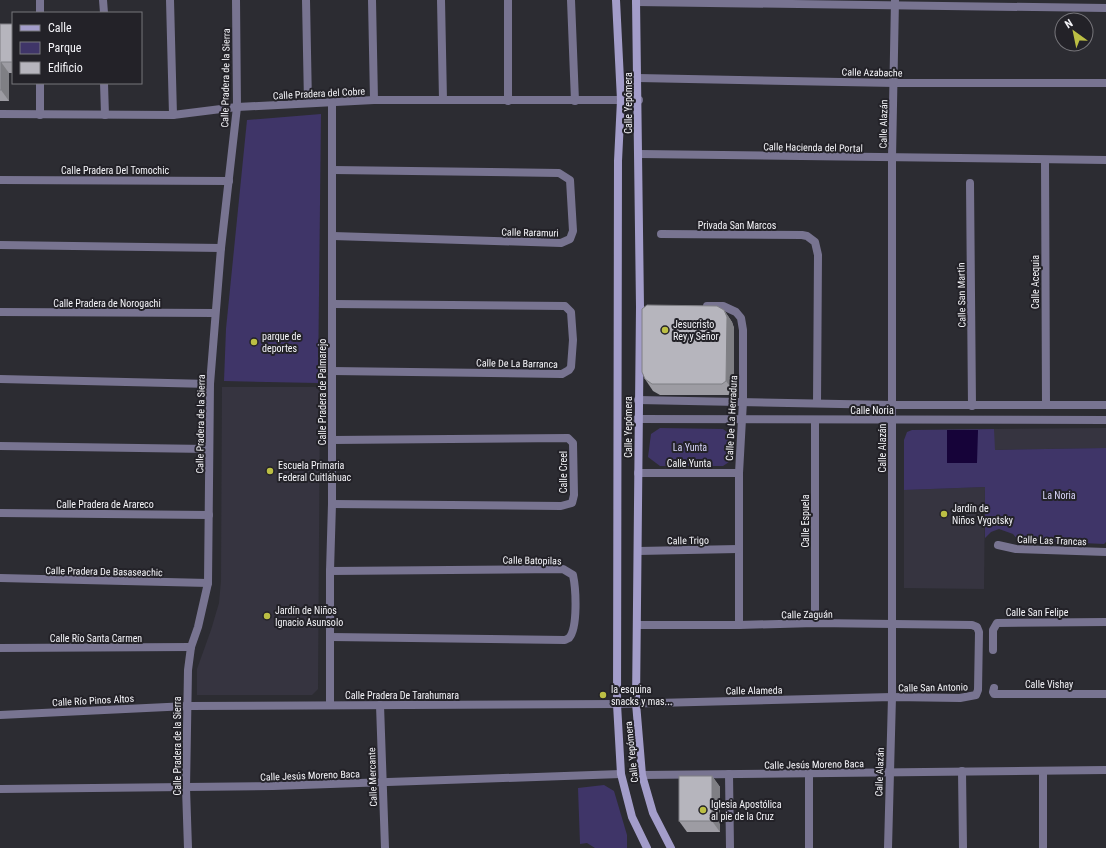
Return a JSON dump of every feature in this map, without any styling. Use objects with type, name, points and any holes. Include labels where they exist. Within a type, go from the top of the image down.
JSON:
[{"type":"main road","name":"Calle Yepómera","points":[[616,0],[621,100],[618,161],[617,704],[621,774],[632,817],[647,848]]},
{"type":"main road","name":"Calle Yepómera","points":[[636,1],[643,307],[638,400],[636,703],[642,775],[653,813],[671,848]]},
{"type":"street","points":[[40,0],[40,12]]},
{"type":"street","points":[[103,0],[104,12]]},
{"type":"street","points":[[170,0],[173,116]]},
{"type":"street","name":"Calle Pradera de la Sierra","points":[[188,848],[186,788],[191,647],[200,621],[208,583],[208,449],[210,384],[221,248],[237,107],[236,0]]},
{"type":"street","points":[[306,0],[308,103]]},
{"type":"street","points":[[372,0],[374,100]]},
{"type":"street","points":[[441,0],[443,100]]},
{"type":"street","points":[[508,0],[508,101]]},
{"type":"street","points":[[571,0],[575,101]]},
{"type":"street","points":[[636,1],[895,3],[1106,8]]},
{"type":"street","name":"Calle Alazán","points":[[888,848],[892,697],[892,158],[895,3]]},
{"type":"street","name":"Calle Azabache","points":[[638,78],[894,83],[1106,83]]},
{"type":"street","points":[[40,84],[40,115]]},
{"type":"street","points":[[104,84],[105,115]]},
{"type":"street","name":"Calle Pradera del Cobre","points":[[0,114],[173,116],[237,107],[374,100],[639,100]]},
{"type":"street","name":"Calle Pradera de Palmarejo","points":[[330,704],[333,304],[332,103]]},
{"type":"street","name":"Calle Hacienda del Portal","points":[[639,154],[1106,160]]},
{"type":"street","name":"Calle Acequia","points":[[1045,160],[1046,405]]},
{"type":"street","name":"Calle Raramuri","points":[[333,170],[559,172],[570,180],[573,231],[570,239],[561,243],[333,236]]},
{"type":"street","name":"Calle Pradera Del Tomochic","points":[[0,180],[229,181]]},
{"type":"street","name":"Calle San Martín","points":[[970,183],[972,406]]},
{"type":"street","name":"Privada San Marcos","points":[[661,234],[802,235],[812,238],[817,246],[818,255],[817,403]]},
{"type":"street","points":[[0,245],[221,248]]},
{"type":"street","name":"Calle De La Barranca","points":[[332,370],[562,374],[571,367],[573,340],[571,312],[565,306],[333,304]]},
{"type":"street","name":"Calle De La Herradura","points":[[699,306],[723,306],[731,308],[740,318],[743,330],[743,401],[739,473],[739,625]]},
{"type":"street","name":"Calle Pradera de Norogachi","points":[[0,312],[215,313]]},
{"type":"street","points":[[0,379],[210,384]]},
{"type":"street","name":"Calle Noria","points":[[638,400],[972,406],[1106,405]]},
{"type":"street","name":"Calle Noria","points":[[638,419],[1106,420]]},
{"type":"street","name":"Calle Espuela","points":[[815,420],[815,623]]},
{"type":"street","name":"Calle Creel","points":[[332,440],[568,438],[573,444],[574,487],[572,503],[562,506],[332,504]]},
{"type":"street","points":[[0,446],[208,449]]},
{"type":"street","name":"Calle Yunta","points":[[638,473],[739,473]]},
{"type":"street","name":"Calle Pradera de Arareco","points":[[0,513],[209,515]]},
{"type":"street","name":"Calle Las Trancas","points":[[998,545],[1016,549],[1106,552]]},
{"type":"street","name":"Calle Trigo","points":[[638,551],[738,549]]},
{"type":"street","name":"Calle Batopilas","points":[[330,571],[563,569],[573,575],[575,601],[574,631],[569,638],[565,640],[331,637]]},
{"type":"street","name":"Calle Pradera De Basaseachic","points":[[0,578],[208,583]]},
{"type":"street","name":"Calle San Felipe","points":[[993,650],[993,630],[997,623],[1106,622]]},
{"type":"street","name":"Calle Zaguán","points":[[636,625],[815,623],[968,624],[977,627]]},
{"type":"street","name":"Calle San Antonio","points":[[892,697],[960,698],[976,695],[978,686],[979,635],[977,627]]},
{"type":"street","name":"Calle Río Santa Carmen","points":[[0,648],[191,647]]},
{"type":"street","name":"Calle Vishay","points":[[993,690],[1106,694]]},
{"type":"street","name":"Calle Alameda","points":[[617,704],[892,697]]},
{"type":"street","name":"Calle Pradera De Tarahumara","points":[[188,706],[330,704],[617,704]]},
{"type":"street","name":"Calle Mercante","points":[[380,705],[384,848]]},
{"type":"street","name":"Calle Río Pinos Altos","points":[[0,714],[188,706]]},
{"type":"street","name":"Calle Jesús Moreno Baca","points":[[642,775],[1106,770]]},
{"type":"street","points":[[962,771],[963,848]]},
{"type":"street","points":[[1043,771],[1043,848]]},
{"type":"street","name":"Calle Jesús Moreno Baca","points":[[0,789],[186,788],[382,783],[621,774]]},
{"type":"street","points":[[729,774],[730,848]]},
{"type":"street","points":[[809,774],[809,848]]},
{"type":"shaded area","points":[[222,387],[320,387],[318,689],[312,695],[197,695],[197,669],[219,603],[221,581]]},
{"type":"shaded area","points":[[1106,428],[1106,448],[994,450],[994,429]]},
{"type":"shaded area","points":[[947,430],[978,430],[977,463],[947,463]]},
{"type":"shaded area","name":"Jardín de Niños Vygotsky","points":[[985,487],[984,589],[904,588],[904,490]]},
{"type":"green space","points":[[321,114],[318,383],[224,381],[226,329],[247,120]]},
{"type":"green space","name":"La Yunta","points":[[660,428],[723,429],[732,436],[732,460],[723,466],[660,466],[648,457],[651,434]]},
{"type":"green space","name":"La Noria","points":[[994,429],[995,450],[1106,448],[1106,542],[1104,544],[1018,540],[1013,534],[999,529],[991,532],[985,538],[985,487],[904,490],[904,440],[907,432],[912,430]]},
{"type":"green space","points":[[604,785],[614,791],[627,835],[627,848],[595,848],[587,843],[580,844],[578,788]]},
{"type":"building","points":[[0,24],[12,24],[12,62],[1,62],[0,90]]},
{"type":"building","points":[[647,305],[717,306],[724,310],[727,317],[726,381],[722,384],[652,384],[645,379],[642,372],[642,309]]},
{"type":"building","points":[[679,776],[712,776],[712,821],[679,821]]},
{"type":"place","name":"Jesucristo Rey y Señor","points":[[665,330]]},
{"type":"place","name":"parque de deportes","points":[[254,342]]},
{"type":"place","name":"Escuela Primaria Federal Cuitláhuac","points":[[270,471]]},
{"type":"place","name":"Jardín de Niños Vygotsky","points":[[944,514]]},
{"type":"place","name":"Jardín de Niños Ignacio Asunsolo","points":[[267,616]]},
{"type":"place","name":"la esquina snacks y mas...","points":[[603,695]]},
{"type":"place","name":"Iglesia Apostólica al pie de la Cruz","points":[[703,810]]}]
